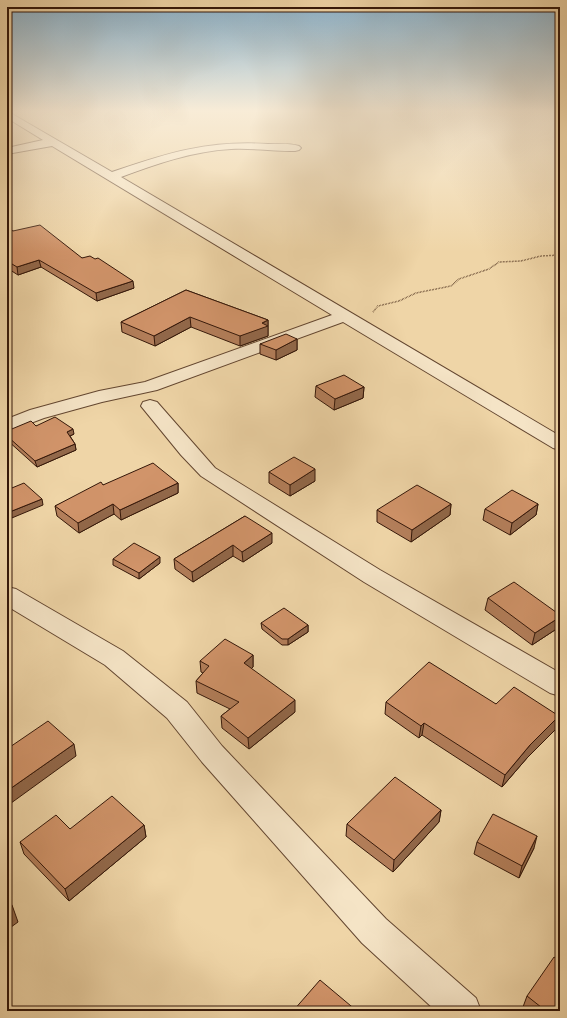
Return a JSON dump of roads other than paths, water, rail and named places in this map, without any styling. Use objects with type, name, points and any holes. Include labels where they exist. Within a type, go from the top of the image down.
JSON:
[{"type":"street","points":[[80,158],[350,317],[560,444]]},
{"type":"street","points":[[111,176],[170,158]]},
{"type":"street","points":[[7,426],[37,414],[99,396],[150,386],[350,317]]},
{"type":"street","points":[[150,406],[208,472],[372,576],[560,686]]},
{"type":"street","points":[[7,595],[114,658],[177,710],[212,754],[374,931],[463,1011]]}]
